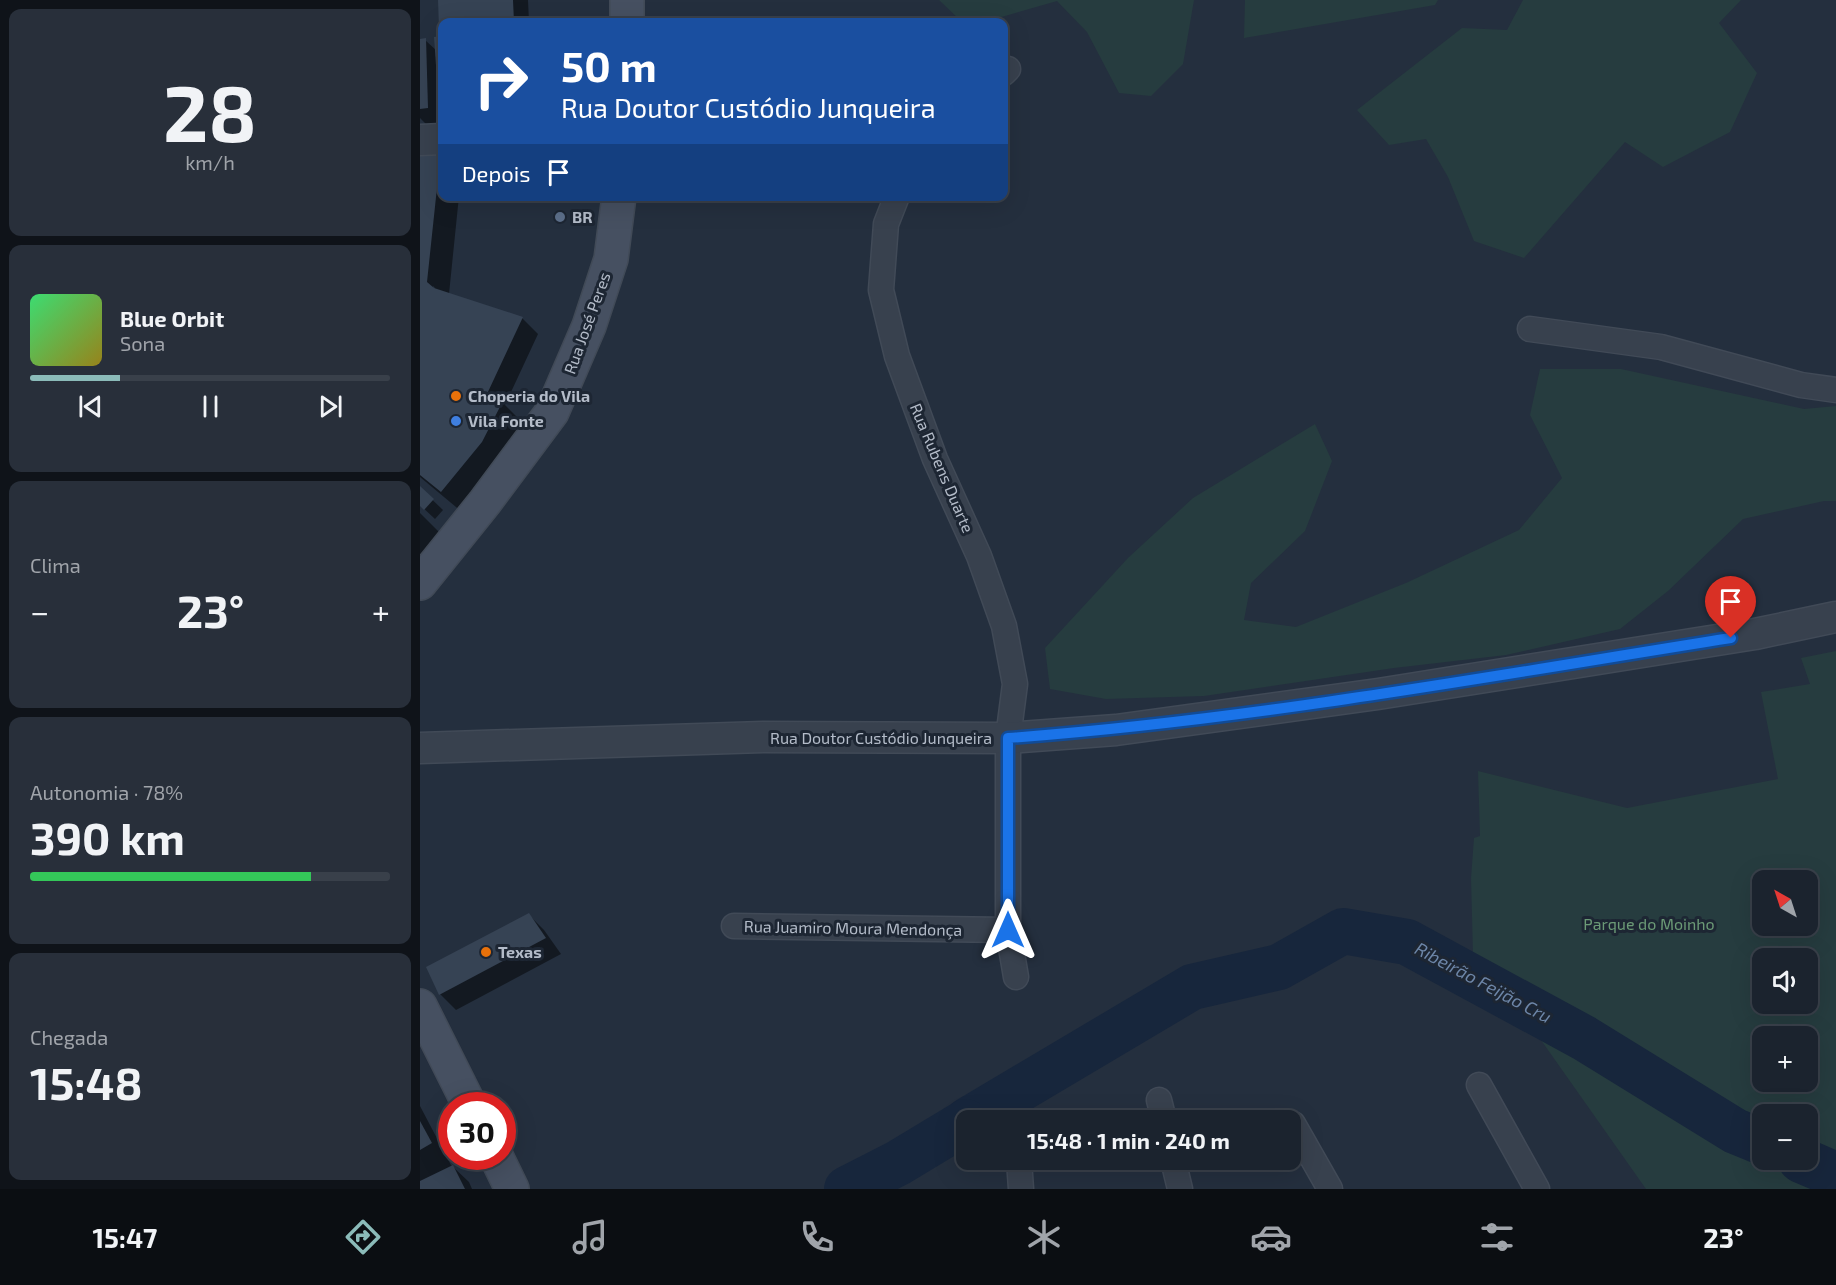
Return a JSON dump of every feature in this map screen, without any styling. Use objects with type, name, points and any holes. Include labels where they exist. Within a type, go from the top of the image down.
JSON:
[{"type":"main road","points":[[627,0],[627,18]]},
{"type":"main road","name":"Rua José Peres","points":[[420,583],[485,502],[552,412],[589,326],[611,259],[618,201]]},
{"type":"main road","points":[[420,1006],[463,1092]]},
{"type":"main road","points":[[503,1170],[513,1189]]},
{"type":"street","points":[[420,140],[438,139]]},
{"type":"street","name":"Rua Rubens Duarte","points":[[895,201],[886,224],[881,290],[897,356],[935,459],[979,556],[1004,626],[1015,684],[1008,738],[1008,930],[1016,977]]},
{"type":"street","points":[[1530,329],[1661,347],[1801,385],[1836,390]]},
{"type":"street","name":"Rua Doutor Custódio Junqueira","points":[[420,748],[763,737],[1008,738],[1116,730],[1378,694],[1755,634],[1836,617]]},
{"type":"street","name":"Rua Juamiro Moura Mendonça","points":[[734,926],[1008,930]]},
{"type":"street","points":[[1479,1085],[1537,1189]]},
{"type":"street","points":[[1301,1138],[1330,1189]]},
{"type":"street","points":[[1020,1170],[1021,1189]]},
{"type":"street","points":[[1175,1170],[1180,1189]]},
{"type":"green space","points":[[939,0],[1194,0],[1183,64],[1151,96],[1119,93],[1087,32],[1057,1],[998,18],[958,18]]},
{"type":"green space","points":[[1245,0],[1438,0],[1435,5],[1244,38]]},
{"type":"green space","points":[[1523,0],[1741,0],[1719,23],[1757,73],[1730,132],[1663,167],[1625,142],[1524,258],[1474,241],[1448,177],[1426,139],[1389,145],[1357,110],[1462,28],[1507,30]]},
{"type":"green space","points":[[1540,369],[1621,369],[1804,409],[1836,406],[1836,501],[1824,501],[1743,519],[1668,591],[1620,629],[1506,655],[1394,668],[1204,696],[1106,699],[1050,689],[1045,648],[1128,558],[1193,498],[1315,424],[1332,461],[1305,531],[1251,583],[1244,620],[1296,627],[1406,583],[1519,530],[1562,478],[1530,415]]},
{"type":"green space","name":"Parque do Moinho","points":[[1836,651],[1836,1189],[1646,1189],[1493,972],[1473,955],[1471,878],[1474,838],[1480,836],[1478,771],[1627,808],[1778,779],[1761,692],[1810,684],[1801,658]]},
{"type":"building","points":[[438,0],[513,0],[514,18],[439,18]]},
{"type":"building","points":[[438,36],[438,94],[434,37]]},
{"type":"building","points":[[426,38],[428,108],[420,109],[420,39]]},
{"type":"building","points":[[438,150],[438,178],[427,282],[434,288],[523,317],[487,394],[503,401],[482,442],[441,492],[420,475],[420,152]]},
{"type":"building","points":[[420,486],[434,499],[424,510],[420,506]]},
{"type":"building","name":"Texas","points":[[529,913],[546,938],[439,995],[426,967]]},
{"type":"building","points":[[420,1121],[432,1143],[420,1150]]},
{"type":"building","points":[[443,1170],[456,1170],[465,1189],[420,1189],[420,1181]]},
{"type":"waterway","name":"Ribeirão Feijão Cru","points":[[985,1110],[1192,987],[1279,967],[1343,931],[1407,942],[1584,1038],[1735,1131],[1752,1138]]},
{"type":"waterway","name":"Ribeirão Feijão Cru","points":[[847,1189],[898,1163],[956,1128]]},
{"type":"waterway","name":"Ribeirão Feijão Cru","points":[[1818,1167],[1836,1175]]},
{"type":"place","name":"BR","points":[[560,217]]},
{"type":"place","name":"Choperia do Vila","points":[[456,396]]},
{"type":"place","name":"Vila Fonte","points":[[456,421]]},
{"type":"place","name":"Texas","points":[[486,952]]},
{"type":"route","points":[[1008,930],[1008,738],[1116,730],[1378,694],[1731,638]]}]
